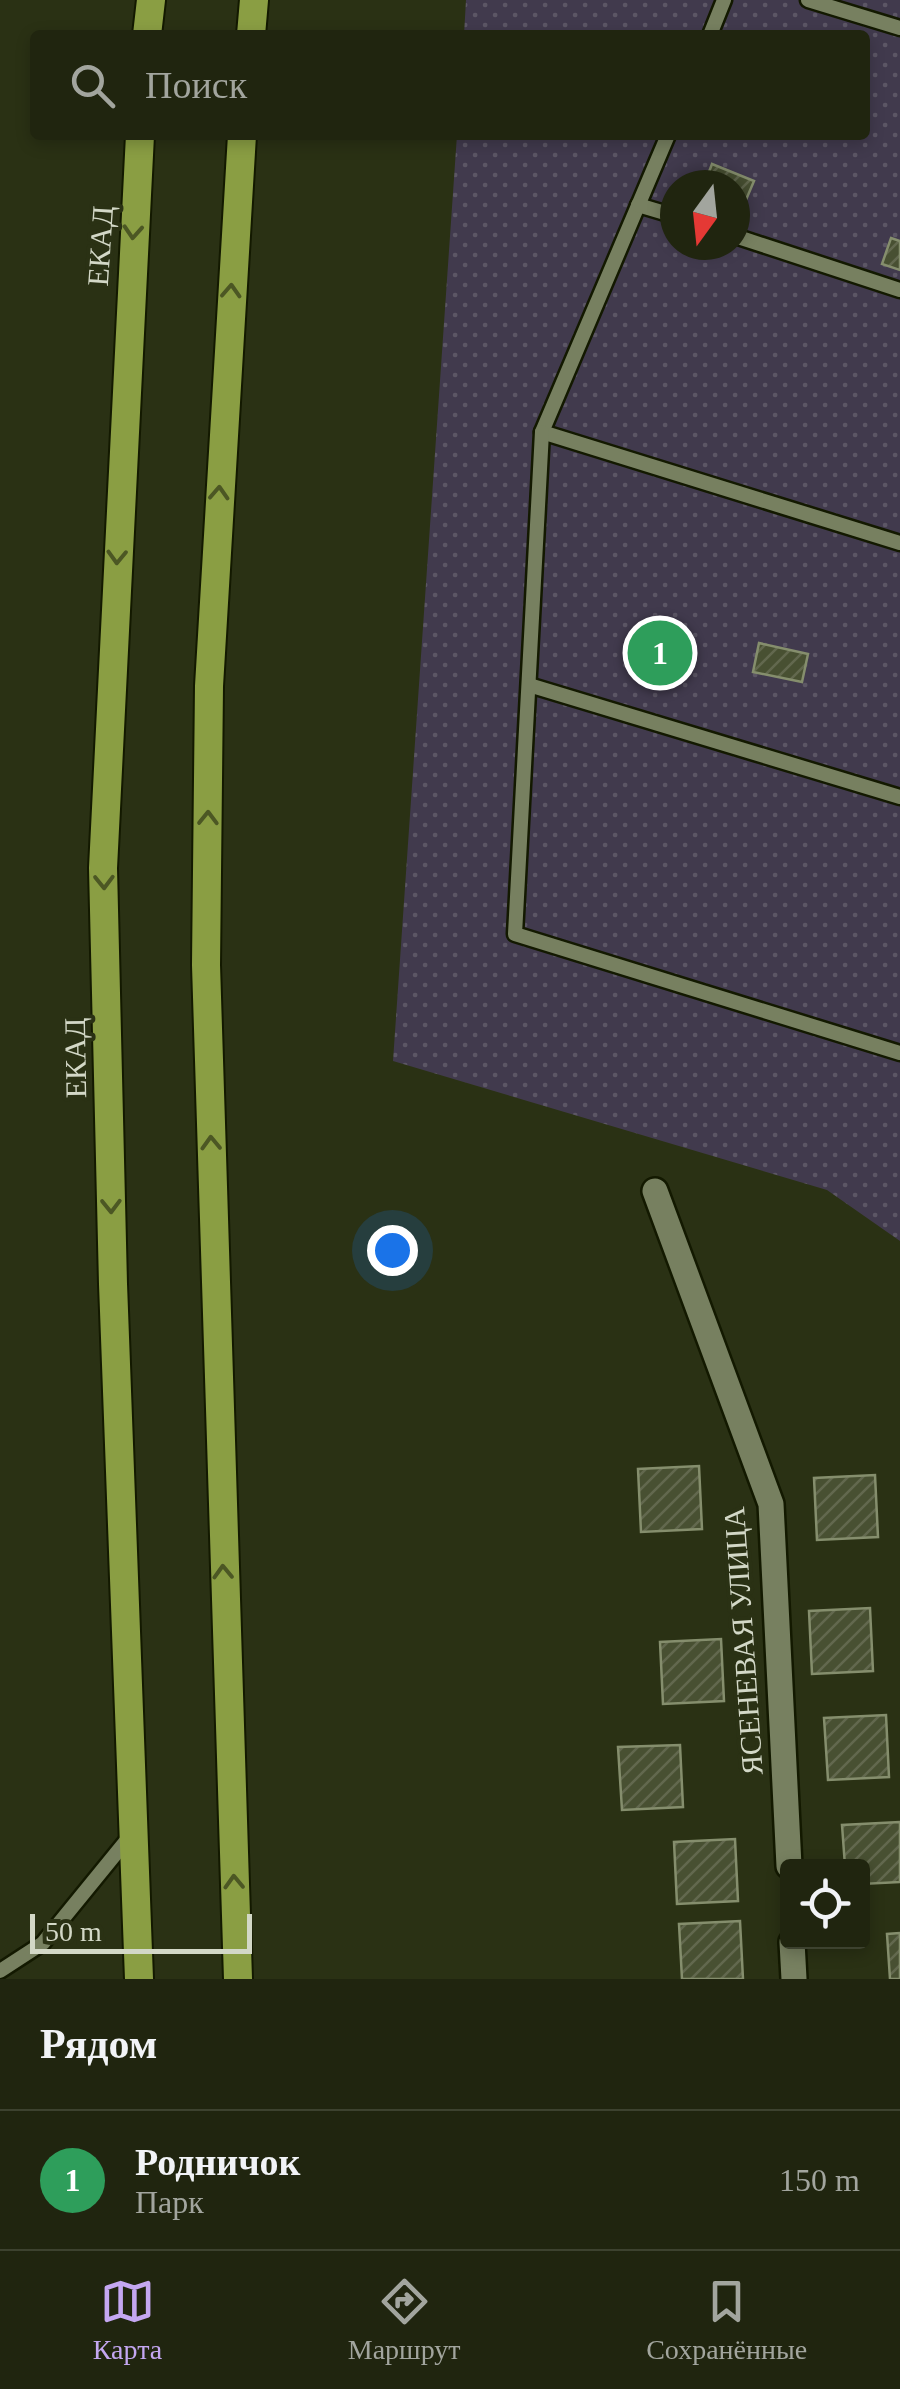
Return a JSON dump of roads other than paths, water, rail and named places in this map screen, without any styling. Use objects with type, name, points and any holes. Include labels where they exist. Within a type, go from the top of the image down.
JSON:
[{"type":"highway","points":[[148,30],[151,0]]},
{"type":"highway","points":[[251,30],[254,0]]},
{"type":"highway","name":"ЕКАД","points":[[139,1979],[131,1835],[103,868],[140,140]]},
{"type":"highway","points":[[238,1979],[206,965],[209,686],[242,140]]},
{"type":"street","name":"ЯСЕНЕВАЯ УЛИЦА","points":[[655,1191],[771,1504],[789,1859]]},
{"type":"street","points":[[792,1949],[794,1979]]},
{"type":"lane","points":[[712,30],[724,0]]},
{"type":"lane","points":[[808,0],[900,28]]},
{"type":"lane","points":[[666,140],[542,432],[515,934],[900,1053]]},
{"type":"lane","points":[[638,204],[660,211]]},
{"type":"lane","points":[[750,241],[900,290]]},
{"type":"lane","points":[[542,432],[900,543]]},
{"type":"lane","points":[[529,685],[900,797]]},
{"type":"lane","points":[[0,1971],[43,1943],[131,1835]]},
{"type":"place","name":"Родничок","points":[[660,653]]}]
